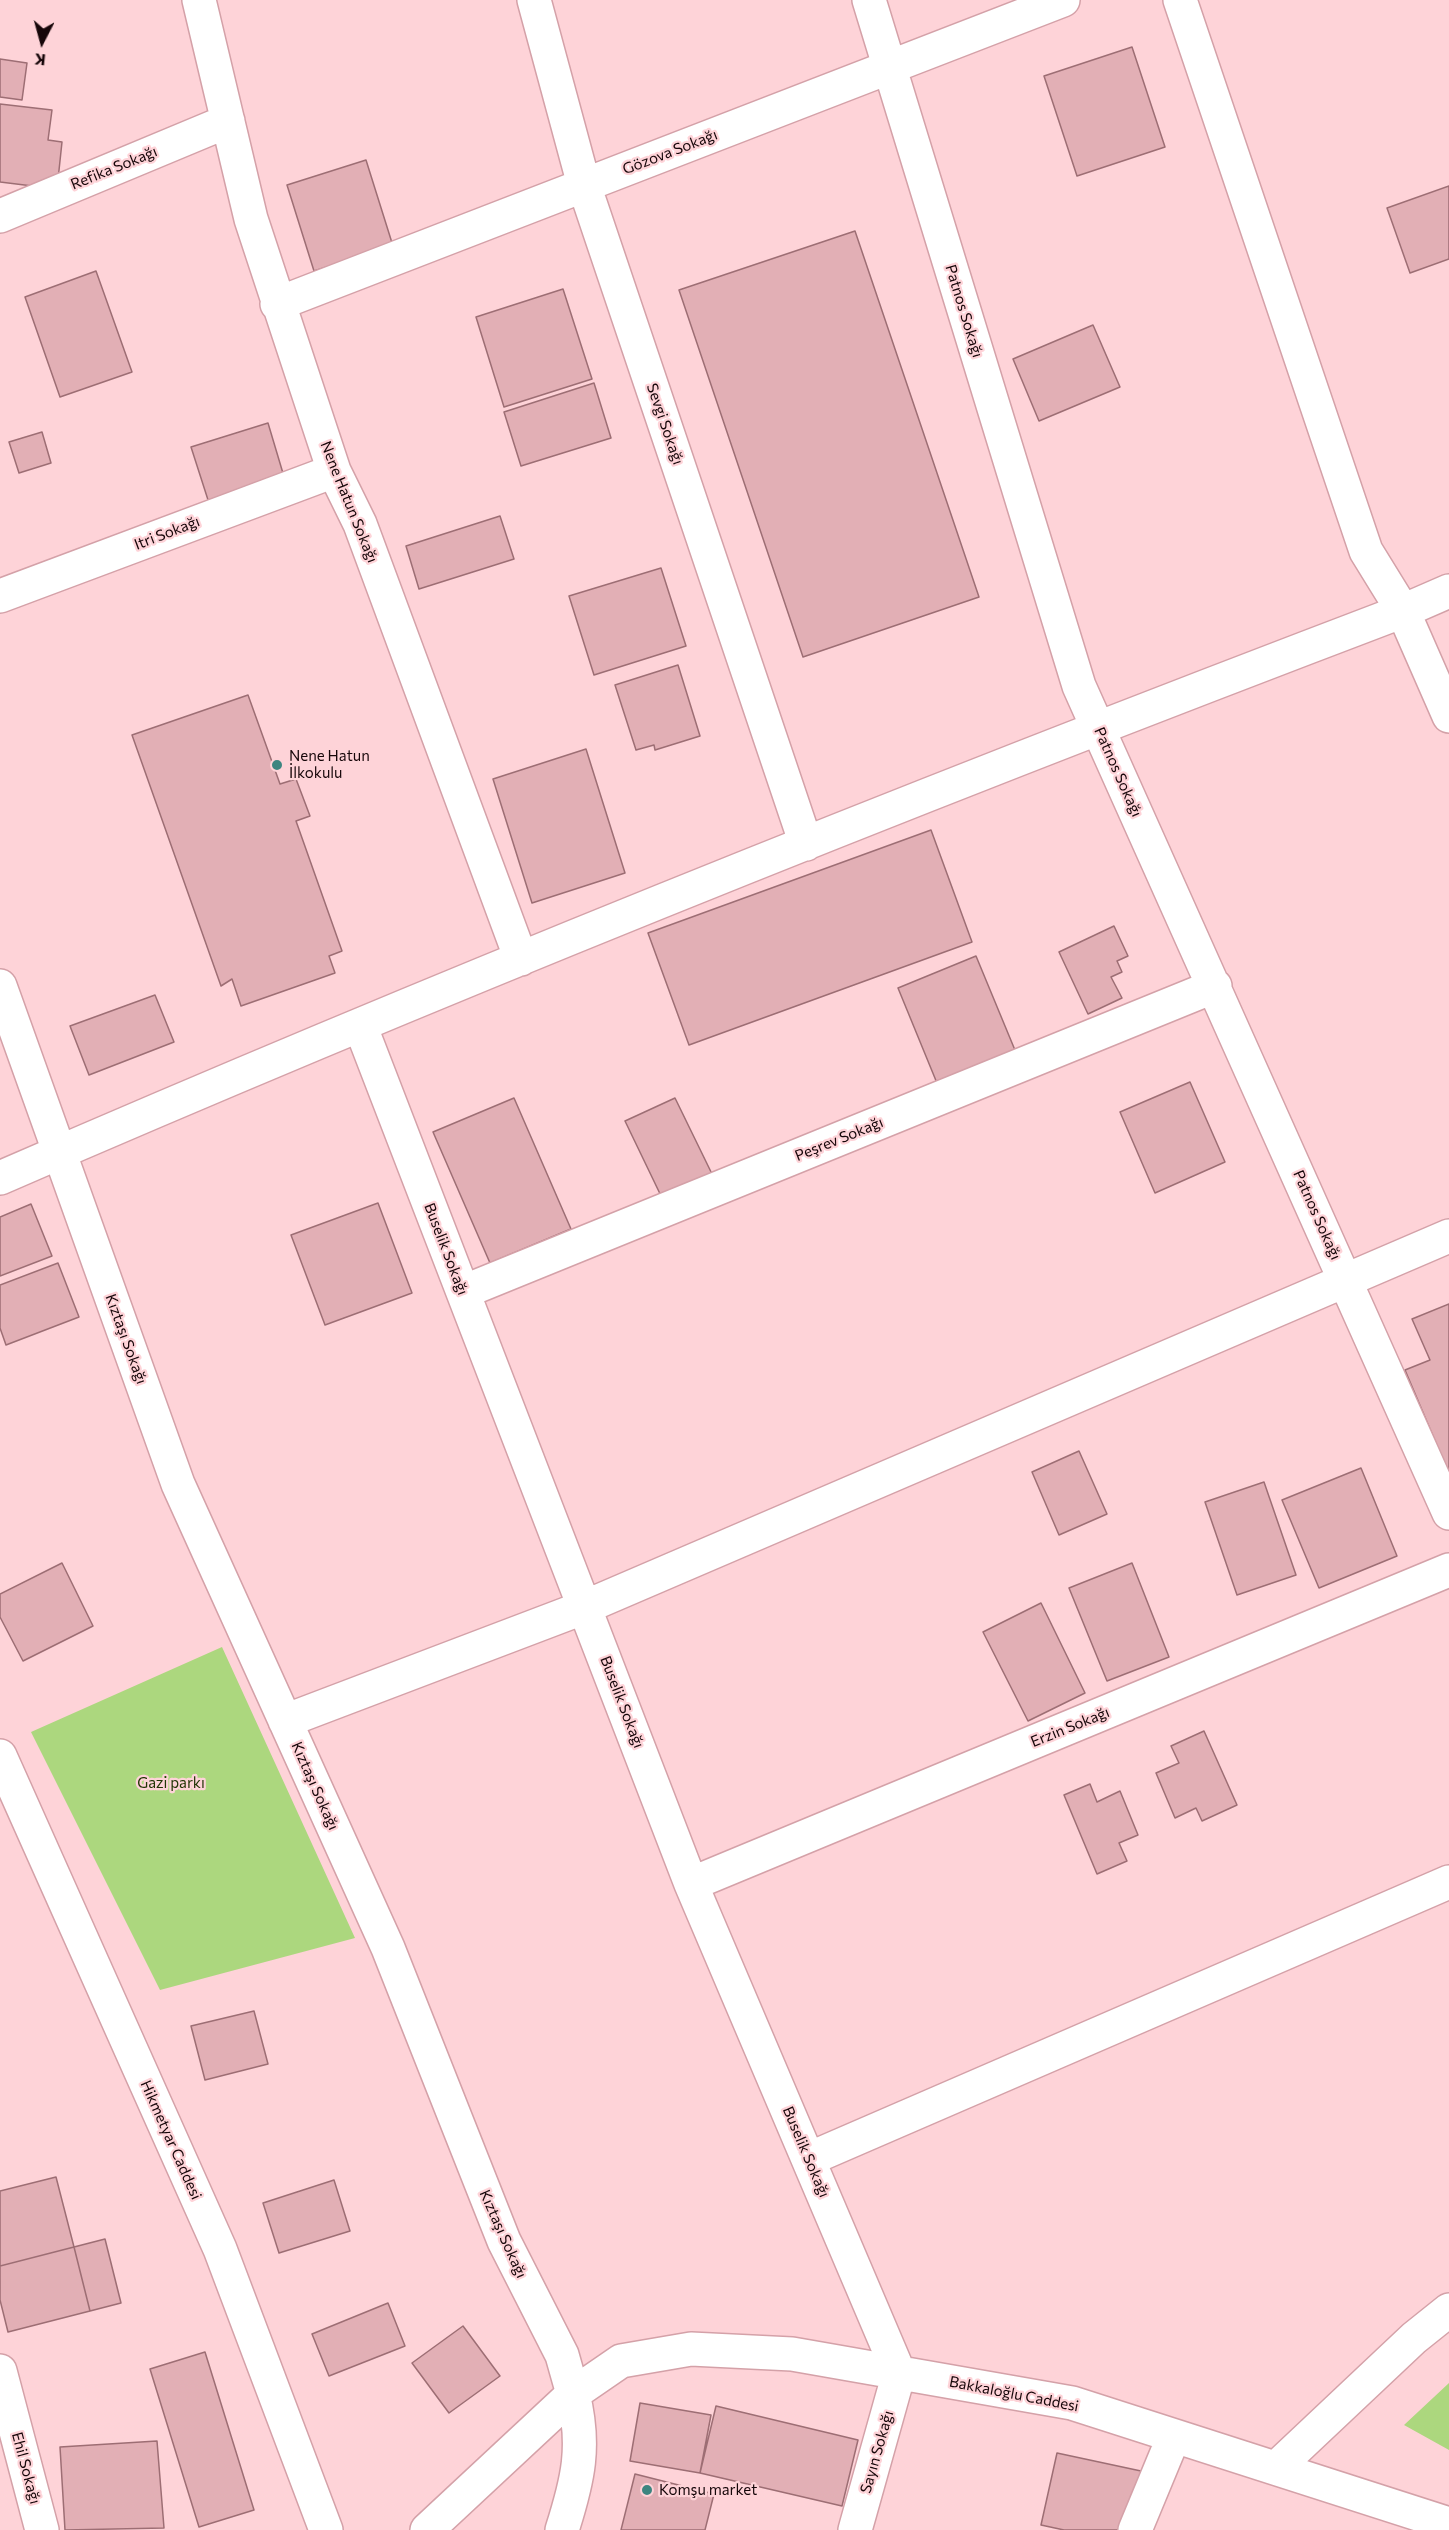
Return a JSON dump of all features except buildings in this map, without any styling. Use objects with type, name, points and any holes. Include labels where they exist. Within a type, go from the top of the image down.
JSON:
[{"type":"street","name":"Nene Hatun Sokağı","points":[[199,0],[251,219],[278,304],[334,471],[360,524],[520,959]]},
{"type":"street","name":"Sevgi Sokağı","points":[[534,0],[584,185],[806,844]]},
{"type":"street","name":"Patnos Sokağı","points":[[868,0],[1079,686],[1449,1513]]},
{"type":"street","name":"Gözova Sokağı","points":[[278,304],[1063,0]]},
{"type":"street","points":[[1180,0],[1366,551],[1403,611],[1449,716]]},
{"type":"street","name":"Refika Sokağı","points":[[0,216],[228,122]]},
{"type":"street","name":"Itri Sokağı","points":[[0,596],[334,471]]},
{"type":"street","points":[[0,1178],[520,959],[1098,727],[1403,611],[1449,591]]},
{"type":"street","name":"Kıztaşı Sokağı","points":[[0,986],[178,1485],[388,1948],[504,2241],[562,2355],[573,2394],[581,2436],[580,2464],[562,2530]]},
{"type":"street","name":"Peşrev Sokağı","points":[[463,1292],[1215,986]]},
{"type":"street","name":"Buselik Sokağı","points":[[360,1025],[691,1884],[899,2373]]},
{"type":"street","points":[[285,1721],[585,1607],[1449,1236]]},
{"type":"street","name":"Erzin Sokağı","points":[[691,1884],[1449,1570]]},
{"type":"street","name":"Hikmetyar Caddesi","points":[[0,1756],[8,1799],[220,2249],[326,2530]]},
{"type":"street","points":[[809,2159],[1449,1882]]},
{"type":"street","points":[[1276,2468],[1414,2338],[1449,2310]]},
{"type":"street","name":"Bakkaloğlu Caddesi","points":[[573,2394],[621,2361],[691,2349],[792,2354],[1072,2403],[1449,2524]]},
{"type":"street","name":"Ehil Sokağı","points":[[0,2371],[42,2530]]},
{"type":"street","name":"Sayın Sokağı","points":[[855,2530],[899,2373]]},
{"type":"street","points":[[427,2530],[573,2394]]},
{"type":"street","points":[[1135,2530],[1174,2436]]},
{"type":"green space","name":"Gazi parkı","points":[[222,1647],[355,1938],[160,1990],[31,1732]]},
{"type":"green space","points":[[1449,2383],[1449,2450],[1404,2425]]},
{"type":"place","name":"Nene Hatun İlkokulu","points":[[277,765]]},
{"type":"place","name":"Komşu market","points":[[647,2490]]}]
